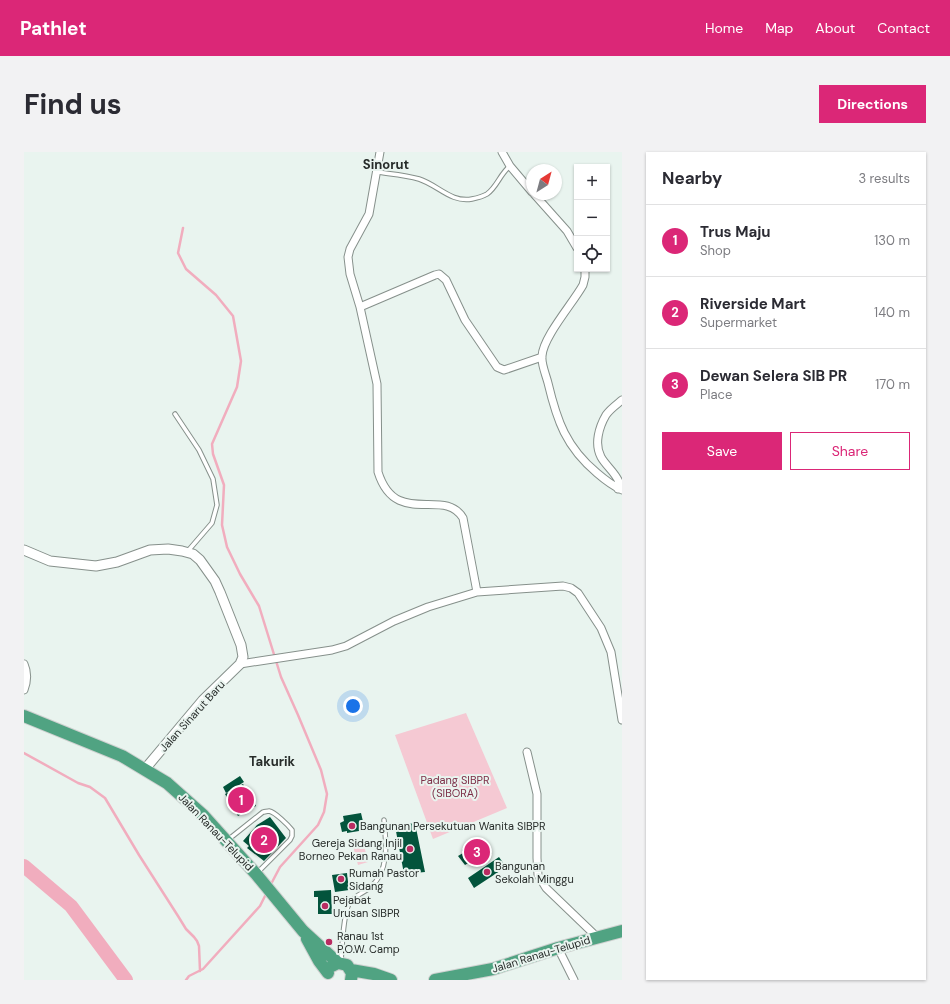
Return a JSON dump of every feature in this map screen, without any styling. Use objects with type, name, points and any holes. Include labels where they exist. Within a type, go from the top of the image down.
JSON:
[{"type":"highway","name":"Jalan Ranau-Telupid","points":[[24,716],[122,756],[167,783],[203,815],[303,931],[345,969]]},
{"type":"highway","name":"Jalan Ranau-Telupid","points":[[303,931],[329,977]]},
{"type":"highway","name":"Jalan Ranau-Telupid","points":[[435,980],[493,969],[558,948],[622,931]]},
{"type":"highway","points":[[329,977],[333,965],[345,969],[386,977],[391,980]]},
{"type":"street","points":[[380,152],[369,214],[350,249],[348,257],[350,274],[360,307],[377,384],[378,472],[386,490],[402,502],[410,505],[447,505],[460,512],[463,518],[477,592]]},
{"type":"street","points":[[502,152],[510,166],[526,185]]},
{"type":"street","points":[[539,200],[567,232],[574,243]]},
{"type":"street","points":[[585,272],[583,285],[551,334],[542,357],[555,412],[562,430],[574,450],[587,464],[620,489]]},
{"type":"street","points":[[360,307],[439,274],[446,280],[468,324],[497,367],[504,370],[542,357]]},
{"type":"street","points":[[620,489],[619,482],[601,457],[597,442],[606,416],[612,408],[622,400]]},
{"type":"street","points":[[24,550],[50,562],[96,566],[117,562],[150,550],[168,549],[193,554],[200,560],[215,581],[241,645],[243,657],[240,664]]},
{"type":"street","points":[[240,664],[286,658],[346,646],[394,621],[477,592],[563,586],[571,588],[578,593],[601,628],[607,641],[611,652],[622,720]]},
{"type":"street","points":[[24,664],[27,678],[25,687]]},
{"type":"street","name":"Jalan Sinarut Baru","points":[[145,769],[203,700],[240,664]]},
{"type":"street","points":[[527,752],[537,794],[538,875],[546,888],[597,937]]},
{"type":"street","points":[[558,948],[574,980]]},
{"type":"lane","points":[[377,172],[418,178],[430,183],[448,196],[466,200],[481,198],[492,189],[510,166]]},
{"type":"lane","points":[[175,414],[199,450],[208,468],[213,479],[217,505],[212,523],[187,552]]},
{"type":"lane","points":[[226,841],[263,812],[272,812],[289,825],[292,830],[290,840],[258,877]]},
{"type":"lane","points":[[345,969],[342,949],[348,905],[357,896],[374,884],[381,873],[384,863],[386,838],[384,820]]},
{"type":"green space","name":"Padang SIBPR (SIBORA)","points":[[466,713],[507,808],[433,839],[395,735]]},
{"type":"green space","points":[[363,841],[368,862],[358,865],[352,842]]},
{"type":"building","points":[[240,776],[244,782],[226,793],[223,787]]},
{"type":"building","points":[[243,784],[256,806],[238,816],[225,794]]},
{"type":"building","name":"Bangunan Persekutuan Wanita SIBPR","points":[[361,813],[365,830],[347,833],[347,831],[342,832],[340,823],[344,821],[343,816]]},
{"type":"building","points":[[270,817],[286,838],[264,861],[247,848],[249,846],[243,841],[257,825]]},
{"type":"building","name":"Gereja Sidang Injil Borneo Pekan Ranau","points":[[415,823],[425,872],[404,874],[395,826]]},
{"type":"building","points":[[481,838],[492,853],[486,858],[484,855],[471,864],[470,862],[465,865],[458,856],[463,853],[462,850]]},
{"type":"building","name":"Bangunan Sekolah Minggu","points":[[499,857],[506,867],[474,888],[468,878]]},
{"type":"building","name":"Rumah Pastor Sidang","points":[[347,873],[349,890],[335,892],[332,875]]},
{"type":"building","name":"Pejabat Urusan SIBPR","points":[[331,890],[332,914],[318,914],[318,897],[314,897],[314,891]]},
{"type":"waterway","points":[[183,228],[178,253],[186,269],[216,295],[233,316],[241,361],[237,387],[212,444],[213,454],[224,485],[222,525],[227,547],[240,574],[259,606],[281,677],[321,770],[327,794],[324,812],[318,825],[280,867],[270,886]]},
{"type":"waterway","points":[[24,753],[78,783],[90,787],[105,798],[186,929],[197,941],[199,946],[200,971]]},
{"type":"waterway","points":[[24,866],[71,906],[126,980]]},
{"type":"waterway","points":[[186,980],[189,976],[203,969],[260,906],[267,892]]},
{"type":"place","name":"Trus Maju","points":[[241,800]]},
{"type":"place","name":"Bangunan Persekutuan Wanita SIBPR","points":[[352,826]]},
{"type":"place","name":"Riverside Mart","points":[[264,840]]},
{"type":"place","name":"Gereja Sidang Injil Borneo Pekan Ranau","points":[[410,849]]},
{"type":"place","name":"Dewan Selera SIB PR","points":[[477,852]]},
{"type":"place","name":"Bangunan Sekolah Minggu","points":[[487,872]]},
{"type":"place","name":"Rumah Pastor Sidang","points":[[341,879]]},
{"type":"place","name":"Pejabat Urusan SIBPR","points":[[325,906]]},
{"type":"place","name":"Ranau 1st P.O.W. Camp","points":[[329,942]]},
{"type":"district","name":"Sinorut","points":[[386,164]]},
{"type":"district","name":"Takurik","points":[[272,761]]}]
